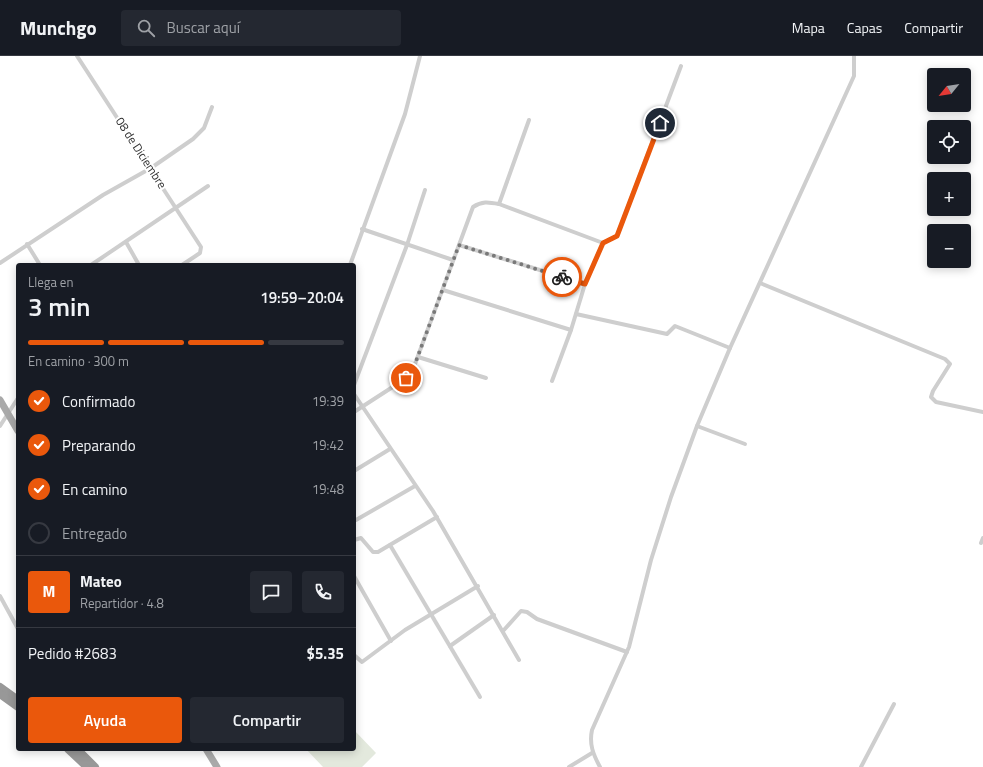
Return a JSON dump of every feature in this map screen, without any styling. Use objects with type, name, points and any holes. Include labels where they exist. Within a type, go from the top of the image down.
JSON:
[{"type":"highway","points":[[0,687],[16,699]]},
{"type":"highway","points":[[0,694],[16,706]]},
{"type":"highway","points":[[70,751],[87,767]]},
{"type":"highway","points":[[79,751],[96,767]]},
{"type":"main road","points":[[0,400],[16,427]]},
{"type":"main road","points":[[207,751],[217,767]]},
{"type":"street","name":"08 de Diciembre","points":[[77,56],[176,206],[201,247],[200,253],[185,263]]},
{"type":"street","points":[[351,263],[405,114],[420,56]]},
{"type":"street","points":[[600,767],[592,753],[592,730],[627,652],[651,560],[671,497],[697,426],[730,348],[854,76],[854,56]]},
{"type":"street","points":[[552,381],[572,330],[585,284],[603,243],[617,236],[681,66]]},
{"type":"street","points":[[0,263],[103,195],[151,168],[202,132],[212,107]]},
{"type":"street","points":[[498,204],[529,120]]},
{"type":"street","points":[[94,263],[176,206],[208,186]]},
{"type":"street","points":[[356,380],[407,245],[425,190]]},
{"type":"street","points":[[356,411],[405,379],[415,364],[473,207],[480,202],[498,204],[603,243]]},
{"type":"street","points":[[362,229],[453,260]]},
{"type":"street","points":[[126,242],[138,263]]},
{"type":"street","points":[[27,244],[39,263]]},
{"type":"street","points":[[459,245],[585,284]]},
{"type":"street","points":[[760,283],[945,359],[950,364],[933,390],[932,397],[936,402],[983,412]]},
{"type":"street","points":[[442,290],[572,330]]},
{"type":"street","points":[[576,314],[667,334],[675,326],[730,348]]},
{"type":"street","points":[[418,357],[486,378]]},
{"type":"street","points":[[356,397],[437,518],[478,586],[519,660]]},
{"type":"street","points":[[0,426],[16,401]]},
{"type":"street","points":[[697,426],[745,444]]},
{"type":"street","points":[[356,470],[390,449]]},
{"type":"street","points":[[356,520],[415,486]]},
{"type":"street","points":[[356,539],[361,538],[373,552],[390,545],[437,518]]},
{"type":"street","points":[[981,543],[983,538]]},
{"type":"street","points":[[390,545],[480,697]]},
{"type":"street","points":[[356,580],[391,641]]},
{"type":"street","points":[[356,657],[362,662],[391,641],[478,586]]},
{"type":"street","points":[[0,596],[16,625]]},
{"type":"street","points":[[503,630],[518,612],[527,612],[537,619],[627,652]]},
{"type":"street","points":[[450,646],[494,615]]},
{"type":"street","points":[[861,767],[894,704]]},
{"type":"street","points":[[569,767],[592,753]]},
{"type":"shaded area","points":[[356,732],[376,753],[362,767],[323,767],[308,751],[356,751]]},
{"type":"way so far","points":[[406,378],[415,364],[459,245],[562,277]]},
{"type":"route","points":[[562,277],[585,284],[603,243],[617,236],[660,123]]}]
